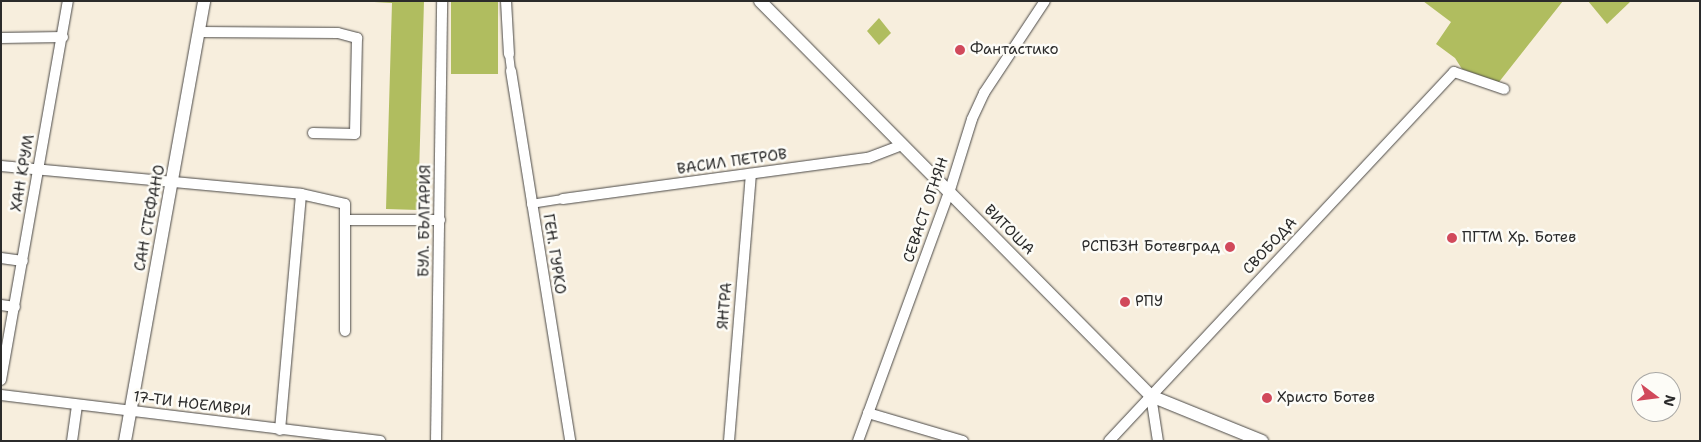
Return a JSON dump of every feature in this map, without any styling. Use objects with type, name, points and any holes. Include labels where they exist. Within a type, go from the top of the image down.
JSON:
[{"type":"street","name":"ХАН КРУМ","points":[[1,380],[40,170],[68,1]]},
{"type":"street","name":"САН СТЕФАНО","points":[[125,441],[174,182],[204,1]]},
{"type":"street","name":"БУЛ. БЪЛГАРИЯ","points":[[436,441],[442,1]]},
{"type":"street","points":[[506,1],[511,71]]},
{"type":"street","name":"ВИТОША","points":[[760,1],[1151,396],[1262,441]]},
{"type":"street","name":"СЕВАСТ ОГНЯН","points":[[858,441],[984,92],[1045,1]]},
{"type":"street","points":[[200,32],[338,33],[357,38],[355,134],[313,133]]},
{"type":"street","points":[[1,38],[63,37]]},
{"type":"street","name":"ГЕН. ГУРКО","points":[[511,71],[530,204],[570,441]]},
{"type":"street","name":"СВОБОДА","points":[[1109,441],[1454,72],[1504,89]]},
{"type":"street","name":"ВАСИЛ ПЕТРОВ","points":[[563,199],[868,158],[902,145]]},
{"type":"street","points":[[1,166],[301,194],[345,204],[345,331]]},
{"type":"street","name":"ЯНТРА","points":[[729,441],[751,174]]},
{"type":"street","points":[[280,430],[301,194]]},
{"type":"street","points":[[530,204],[563,199]]},
{"type":"street","points":[[345,220],[440,220]]},
{"type":"street","points":[[1,258],[23,261]]},
{"type":"street","points":[[1,305],[14,307]]},
{"type":"street","name":"17-ТИ НОЕМВРИ","points":[[1,395],[380,441]]},
{"type":"street","points":[[1151,396],[1158,441]]},
{"type":"street","points":[[72,441],[77,404]]},
{"type":"street","points":[[868,413],[963,441]]},
{"type":"green space","points":[[356,1],[424,1],[418,210],[386,209],[392,3]]},
{"type":"green space","points":[[451,1],[498,1],[498,74],[451,74]]},
{"type":"green space","points":[[1423,1],[1563,1],[1499,82],[1462,69],[1455,58],[1436,44],[1451,22]]},
{"type":"green space","points":[[1588,1],[1631,1],[1607,24]]},
{"type":"green space","points":[[879,18],[891,33],[879,45],[867,31]]},
{"type":"place","name":"Фантастико","points":[[960,50]]},
{"type":"place","name":"ПГТМ Хр. Ботев","points":[[1452,238]]},
{"type":"place","name":"РСПБЗН Ботевград","points":[[1230,247]]},
{"type":"place","name":"РПУ","points":[[1125,302]]},
{"type":"place","name":"Христо Ботев","points":[[1267,398]]}]
